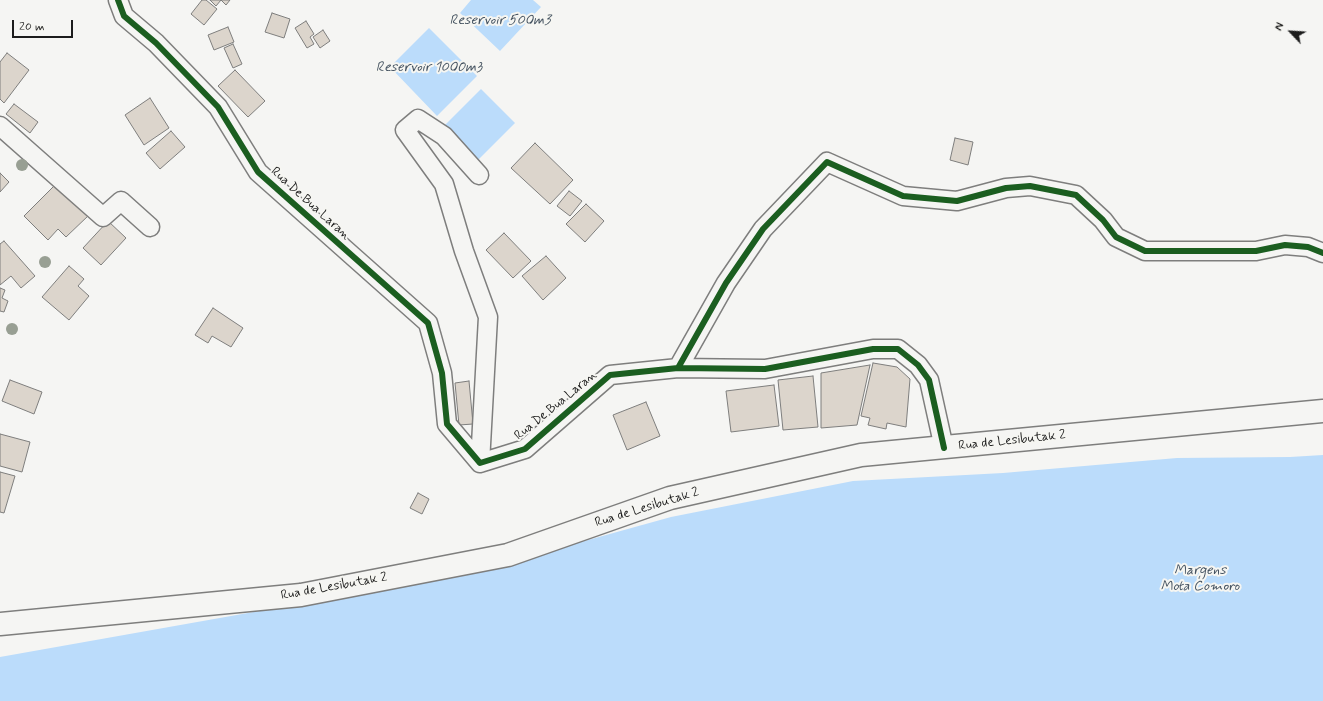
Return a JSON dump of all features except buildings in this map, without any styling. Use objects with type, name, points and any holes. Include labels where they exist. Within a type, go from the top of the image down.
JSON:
[{"type":"main road","name":"Rua de Lesibutak 2","points":[[0,624],[301,595],[508,555],[670,498],[861,455],[1323,411]]},
{"type":"street","name":"Rua De Bua Laran","points":[[118,0],[124,16],[156,43],[218,107],[258,172],[428,323],[442,373],[446,424],[480,463],[525,449],[610,375],[678,368],[765,369],[873,349],[898,350],[918,365],[929,380],[944,448]]},
{"type":"street","points":[[479,176],[444,136],[418,119],[405,130],[444,184],[464,251],[488,316],[480,463]]},
{"type":"street","points":[[0,126],[103,217],[121,201],[150,227]]},
{"type":"street","points":[[678,368],[726,284],[763,229],[827,162],[903,196],[957,201],[1006,188],[1030,186],[1076,195],[1103,220],[1116,237],[1145,251],[1256,251],[1285,245],[1308,246],[1323,253]]},
{"type":"water","name":"Reservoir 500m3","points":[[471,0],[533,0],[541,7],[500,51],[460,13]]},
{"type":"water","name":"Reservoir 1000m3","points":[[429,28],[477,76],[437,116],[390,67]]},
{"type":"water","points":[[481,89],[515,123],[478,160],[444,126]]},
{"type":"water","name":"Margens Mota Comoro","points":[[1323,455],[1323,701],[0,701],[0,657],[462,575],[671,517],[853,481],[1003,473],[1177,458],[1290,457]]},
{"type":"cycle path","points":[[118,0],[124,16],[156,43],[218,107],[258,172],[428,323],[442,373],[447,424],[480,463],[525,449],[610,375],[678,368],[765,369],[873,349],[898,349],[918,365],[929,380],[944,448]]},
{"type":"cycle path","points":[[678,368],[726,283],[763,229],[827,162],[903,196],[957,201],[1006,188],[1030,186],[1076,195],[1103,220],[1116,237],[1145,251],[1256,251],[1285,245],[1308,247],[1323,253]]}]
